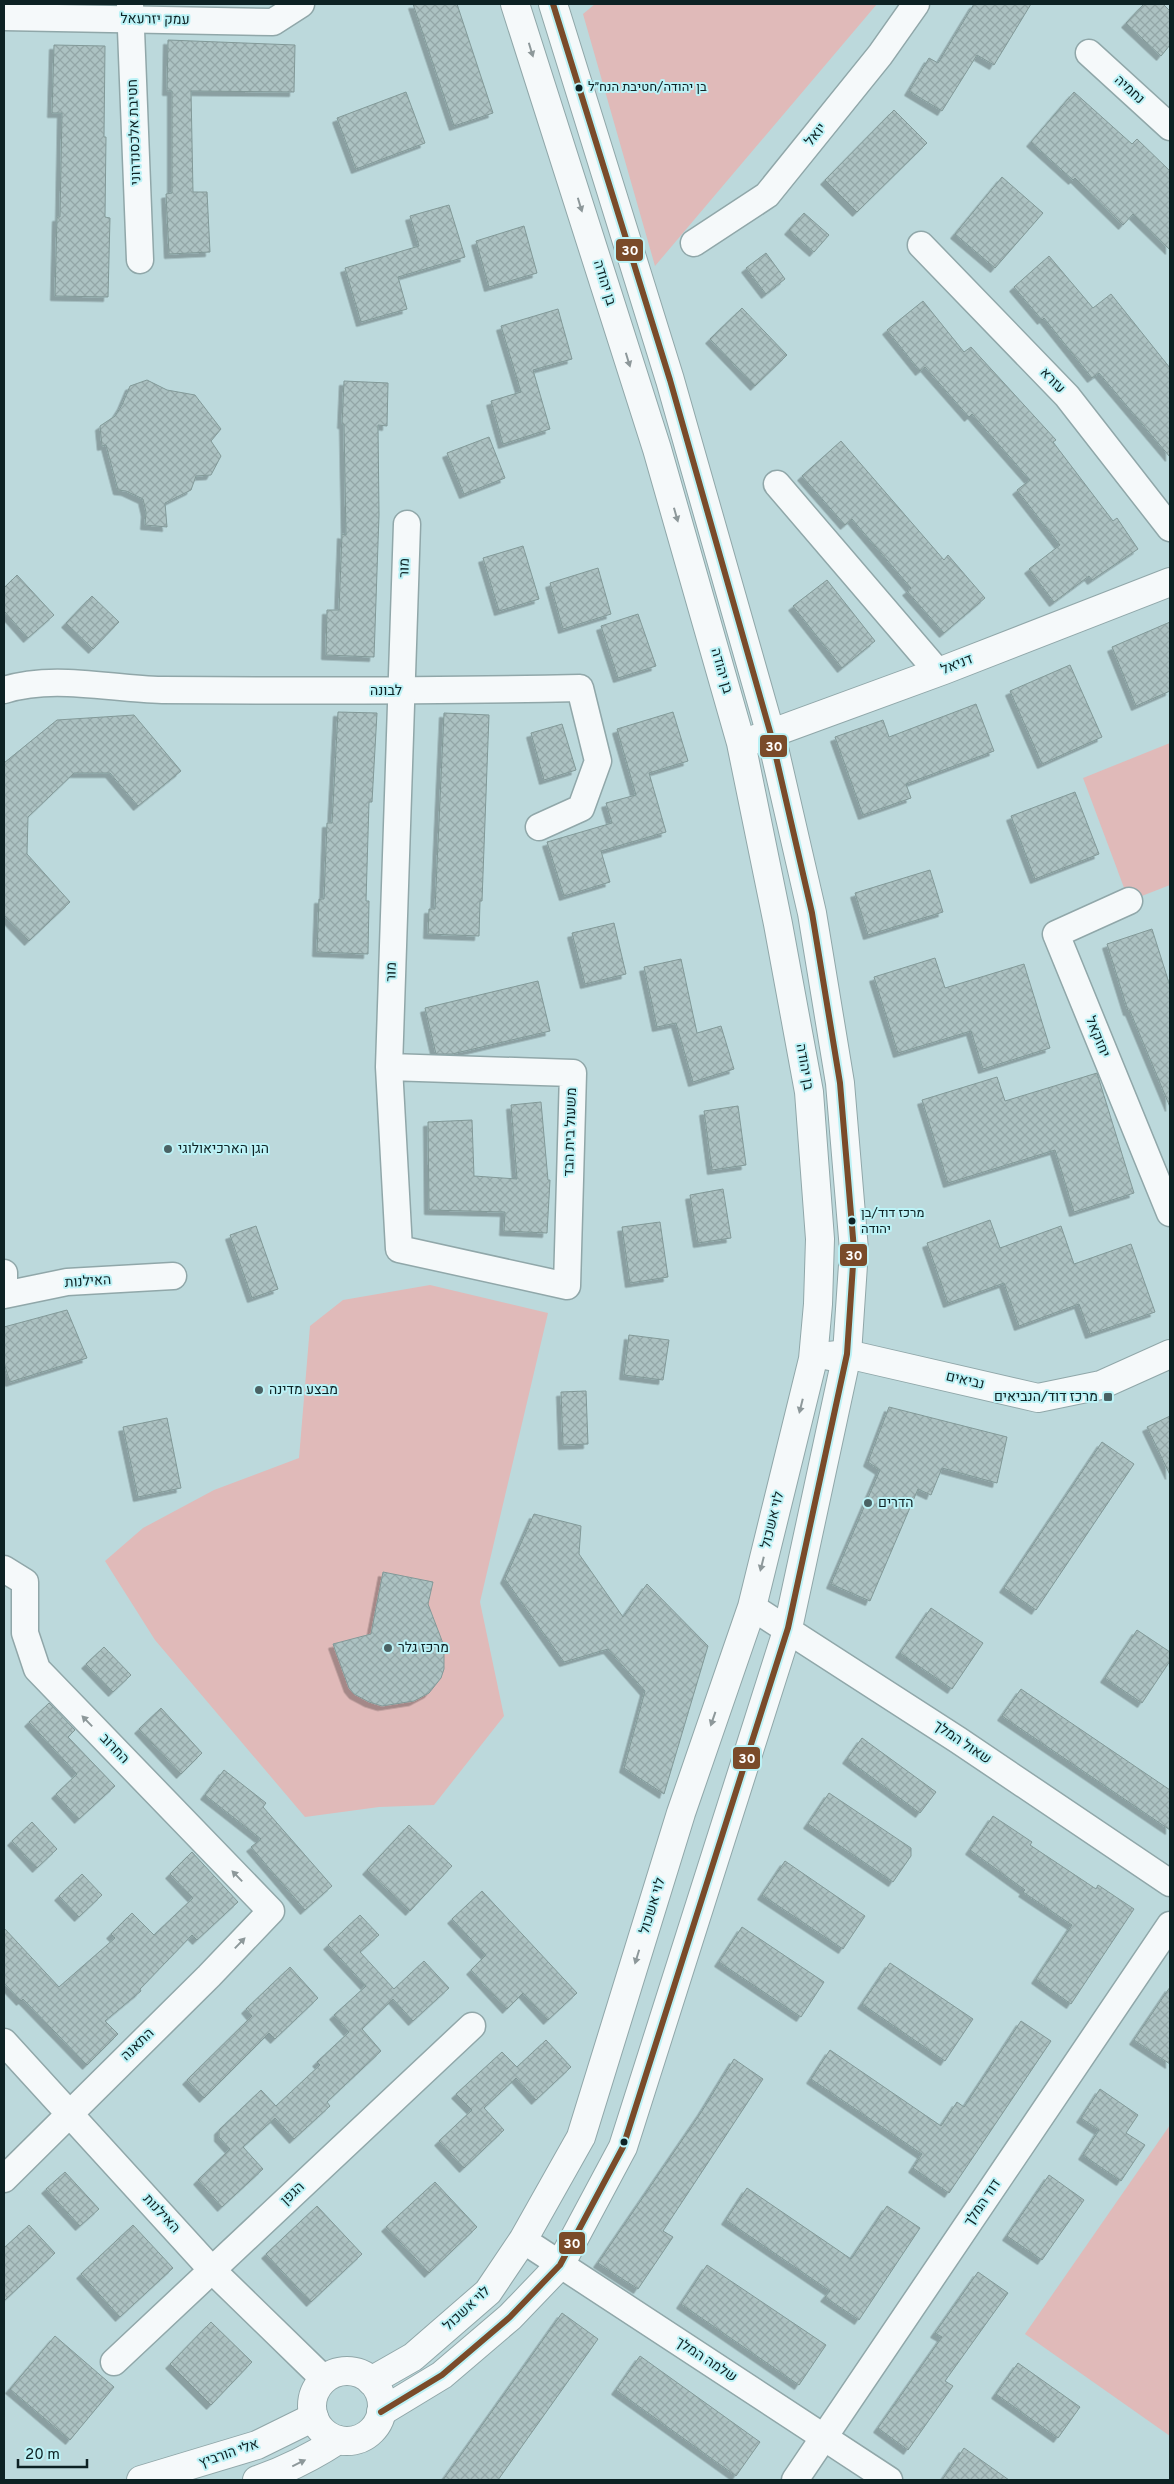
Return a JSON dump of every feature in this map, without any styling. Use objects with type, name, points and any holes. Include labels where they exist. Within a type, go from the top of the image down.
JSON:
[{"type":"street","name":"עמק יזרעאל","points":[[4,17],[130,12],[273,22],[301,4]]},
{"type":"street","name":"בן יהודה","points":[[515,4],[654,440],[741,743],[778,924],[809,1092],[820,1240],[818,1304],[813,1359]]},
{"type":"street","points":[[382,2412],[442,2375],[510,2317],[560,2265],[623,2147],[788,1628],[847,1354],[854,1250],[840,1083],[812,913],[771,735],[670,380],[553,4]]},
{"type":"street","name":"יואל","points":[[694,243],[767,195],[880,55],[916,4]]},
{"type":"street","name":"חטיבת אלכסנדרוני","points":[[130,12],[140,260]]},
{"type":"street","name":"נחמיה","points":[[1088,52],[1170,127]]},
{"type":"street","name":"עזרא","points":[[922,245],[1067,396],[1170,528]]},
{"type":"street","points":[[777,484],[938,672]]},
{"type":"street","name":"מור","points":[[407,524],[389,1067],[399,1250],[567,1286]]},
{"type":"street","name":"דניאל","points":[[741,743],[771,735],[1170,582]]},
{"type":"street","name":"לבונה","points":[[10,685],[71,684],[158,690],[401,691],[580,688],[598,761],[581,808],[539,827]]},
{"type":"street","name":"יחזקאל","points":[[1129,901],[1056,934],[1170,1213]]},
{"type":"street","name":"משעול בית הבד","points":[[389,1067],[573,1073],[567,1286]]},
{"type":"street","points":[[4,1273],[4,1291]]},
{"type":"street","name":"האילנות","points":[[4,1295],[67,1282],[173,1276]]},
{"type":"street","name":"נביאים","points":[[813,1359],[847,1354],[1038,1398],[1101,1385],[1170,1354]]},
{"type":"street","name":"לוי אשכול","points":[[371,2381],[413,2357],[488,2292],[523,2240],[581,2137],[682,1813],[752,1606],[813,1359]]},
{"type":"street","name":"החרוב","points":[[4,1569],[25,1582],[25,1633],[37,1669],[271,1911]]},
{"type":"street","name":"שאול המלך","points":[[752,1606],[788,1628],[1170,1883]]},
{"type":"street","name":"התאנה","points":[[4,2179],[68,2113],[209,1976],[271,1911]]},
{"type":"street","name":"דוד המלך","points":[[795,2480],[1170,1925]]},
{"type":"street","name":"הגפן","points":[[114,2362],[472,2026]]},
{"type":"street","name":"האילנות","points":[[4,2042],[212,2270],[324,2379]]},
{"type":"street","name":"שלמה המלך","points":[[523,2240],[889,2480]]},
{"type":"street","points":[[343,2371],[353,2372],[371,2381],[382,2401],[382,2412],[378,2423],[360,2439],[338,2440],[327,2435],[319,2427],[314,2416],[313,2396],[324,2379],[343,2371]]},
{"type":"street","name":"אלי הורביץ","points":[[141,2480],[257,2445],[314,2416]]},
{"type":"street","points":[[257,2480],[312,2457],[338,2440]]},
{"type":"shaded area","points":[[595,4],[877,4],[655,266],[583,14]]},
{"type":"shaded area","points":[[1170,743],[1170,885],[1129,901],[1083,778]]},
{"type":"shaded area","points":[[430,1285],[548,1313],[480,1602],[504,1716],[434,1805],[379,1807],[305,1817],[155,1640],[105,1561],[143,1528],[214,1490],[299,1458],[310,1326],[343,1300]]},
{"type":"shaded area","points":[[1170,2125],[1170,2436],[1025,2334]]},
{"type":"building","points":[[413,4],[457,4],[493,113],[454,126]]},
{"type":"building","points":[[974,4],[1031,4],[994,65],[977,55],[942,111],[909,91],[929,58],[938,63]]},
{"type":"building","points":[[1144,4],[1163,4],[1170,11],[1170,45],[1161,56],[1126,23]]},
{"type":"building","points":[[168,40],[295,45],[294,92],[191,91],[193,192],[207,192],[210,252],[169,254],[166,194],[172,193],[172,91],[167,91]]},
{"type":"building","points":[[54,45],[105,46],[105,217],[110,218],[108,297],[55,296],[57,217],[60,217],[62,113],[52,113]]},
{"type":"building","points":[[406,92],[425,143],[356,169],[337,118]]},
{"type":"building","points":[[1074,92],[1132,144],[1137,139],[1170,171],[1170,250],[1133,214],[1123,225],[1075,178],[1073,180],[1031,142]]},
{"type":"building","points":[[894,110],[927,143],[857,212],[825,180]]},
{"type":"building","points":[[1002,177],[1043,213],[995,268],[955,234]]},
{"type":"building","points":[[449,205],[465,257],[398,277],[407,309],[361,322],[345,268],[419,246],[410,216]]},
{"type":"building","points":[[804,213],[829,235],[814,252],[789,230]]},
{"type":"building","points":[[524,226],[537,273],[489,287],[476,241]]},
{"type":"building","points":[[766,253],[785,279],[766,294],[746,268]]},
{"type":"building","points":[[1049,256],[1093,308],[1111,294],[1170,368],[1170,457],[1099,373],[1092,378],[1044,318],[1042,320],[1014,287]]},
{"type":"building","points":[[923,301],[964,352],[971,347],[1056,440],[1053,442],[1113,521],[1117,518],[1138,549],[1092,580],[1089,576],[1054,602],[1029,569],[1060,545],[1017,490],[1030,480],[972,414],[969,417],[925,367],[920,371],[887,330]]},
{"type":"building","points":[[742,308],[787,355],[755,386],[710,339]]},
{"type":"building","points":[[558,309],[572,359],[533,370],[550,429],[503,444],[491,401],[521,392],[501,326]]},
{"type":"building","points":[[147,380],[167,390],[195,395],[221,429],[211,441],[221,456],[211,475],[196,476],[191,490],[165,503],[167,527],[145,525],[146,512],[143,499],[126,491],[118,490],[106,445],[102,446],[100,426],[115,416],[130,386]]},
{"type":"building","points":[[344,381],[388,383],[387,426],[378,425],[379,515],[374,657],[326,655],[327,610],[339,610],[342,534],[346,535],[344,424],[342,424]]},
{"type":"building","points":[[489,437],[505,478],[464,494],[447,453]]},
{"type":"building","points":[[841,441],[944,560],[948,555],[985,598],[944,633],[907,591],[911,588],[852,519],[845,525],[802,476]]},
{"type":"building","points":[[523,546],[539,599],[499,611],[483,558]]},
{"type":"building","points":[[598,568],[611,614],[563,629],[550,583]]},
{"type":"building","points":[[17,575],[54,615],[28,638],[4,611],[4,588]]},
{"type":"building","points":[[827,580],[875,641],[842,668],[793,606]]},
{"type":"building","points":[[92,596],[119,622],[93,649],[66,623]]},
{"type":"building","points":[[638,614],[656,666],[618,678],[601,626]]},
{"type":"building","points":[[1170,622],[1170,691],[1136,706],[1112,647]]},
{"type":"building","points":[[1070,665],[1102,737],[1042,764],[1010,691]]},
{"type":"building","points":[[976,704],[994,751],[906,784],[911,798],[863,815],[835,737],[883,720],[889,737]]},
{"type":"building","points":[[338,712],[377,713],[372,802],[369,802],[366,901],[369,901],[368,954],[317,952],[319,899],[324,899],[327,823],[332,823]]},
{"type":"building","points":[[673,712],[688,761],[649,773],[666,832],[601,851],[610,882],[564,896],[547,842],[612,823],[606,803],[636,795],[617,729]]},
{"type":"building","points":[[444,713],[489,715],[479,936],[428,934],[429,909],[435,909]]},
{"type":"building","points":[[134,715],[181,771],[138,806],[110,773],[74,773],[28,817],[27,854],[70,902],[29,941],[4,915],[4,763],[57,720]]},
{"type":"building","points":[[562,724],[576,770],[544,780],[531,733]]},
{"type":"building","points":[[1075,792],[1099,854],[1035,879],[1011,816]]},
{"type":"building","points":[[930,870],[943,912],[868,935],[855,893]]},
{"type":"building","points":[[614,923],[626,974],[585,984],[572,933]]},
{"type":"building","points":[[1152,929],[1170,986],[1170,1107],[1130,1011],[1128,1011],[1107,944]]},
{"type":"building","points":[[935,958],[945,988],[1024,964],[1050,1048],[983,1069],[971,1031],[898,1053],[874,977]]},
{"type":"building","points":[[681,959],[697,1033],[721,1026],[734,1069],[693,1082],[676,1023],[657,1027],[644,967]]},
{"type":"building","points":[[538,981],[550,1031],[452,1054],[436,1054],[425,1008]]},
{"type":"building","points":[[1097,1073],[1134,1193],[1074,1212],[1055,1150],[948,1183],[922,1100],[997,1077],[1005,1101]]},
{"type":"building","points":[[541,1102],[548,1180],[550,1180],[547,1233],[504,1231],[505,1212],[429,1210],[428,1122],[472,1120],[474,1176],[517,1179],[511,1105]]},
{"type":"building","points":[[738,1106],[746,1165],[712,1170],[704,1111]]},
{"type":"building","points":[[723,1189],[731,1238],[698,1243],[690,1195]]},
{"type":"building","points":[[990,1220],[1000,1248],[1061,1226],[1074,1264],[1131,1244],[1155,1312],[1090,1334],[1079,1304],[1019,1326],[1004,1283],[948,1303],[927,1243]]},
{"type":"building","points":[[660,1222],[668,1277],[630,1283],[622,1227]]},
{"type":"building","points":[[256,1226],[278,1289],[252,1298],[230,1235]]},
{"type":"building","points":[[67,1310],[87,1358],[10,1382],[4,1363],[4,1327]]},
{"type":"building","points":[[629,1335],[669,1340],[663,1380],[624,1375]]},
{"type":"building","points":[[586,1391],[588,1444],[563,1445],[561,1392]]},
{"type":"building","points":[[889,1407],[1007,1437],[997,1483],[942,1468],[931,1495],[918,1489],[870,1601],[831,1584],[880,1470],[868,1462]]},
{"type":"building","points":[[1170,1416],[1170,1475],[1147,1427]]},
{"type":"building","points":[[167,1418],[181,1488],[138,1497],[123,1427]]},
{"type":"building","points":[[1102,1442],[1134,1464],[1036,1610],[1004,1588]]},
{"type":"building","points":[[534,1514],[581,1526],[579,1554],[623,1617],[647,1584],[708,1646],[664,1794],[624,1768],[645,1691],[608,1649],[564,1662],[505,1579]]},
{"type":"building","points":[[383,1572],[433,1582],[428,1604],[444,1646],[444,1669],[441,1678],[429,1693],[414,1701],[382,1706],[354,1694],[349,1688],[333,1644],[371,1634]]},
{"type":"building","points":[[931,1608],[983,1643],[952,1689],[900,1653]]},
{"type":"building","points":[[1137,1630],[1170,1652],[1170,1661],[1142,1703],[1105,1678]]},
{"type":"building","points":[[104,1647],[131,1675],[113,1692],[86,1664]]},
{"type":"building","points":[[1021,1689],[1170,1790],[1170,1830],[1002,1716]]},
{"type":"building","points":[[49,1703],[75,1730],[68,1737],[115,1786],[79,1819],[56,1794],[77,1774],[29,1722]]},
{"type":"building","points":[[161,1708],[202,1753],[181,1774],[139,1729]]},
{"type":"building","points":[[862,1738],[936,1792],[920,1813],[847,1759]]},
{"type":"building","points":[[224,1770],[266,1803],[263,1807],[332,1886],[305,1910],[251,1847],[261,1839],[205,1795]]},
{"type":"building","points":[[829,1793],[911,1848],[911,1856],[893,1882],[808,1824]]},
{"type":"building","points":[[993,1816],[1032,1842],[1030,1845],[1096,1889],[1098,1885],[1134,1909],[1071,2004],[1036,1979],[1072,1925],[1023,1892],[1025,1890],[970,1850]]},
{"type":"building","points":[[32,1822],[57,1849],[37,1868],[12,1841]]},
{"type":"building","points":[[409,1825],[452,1866],[410,1911],[367,1870]]},
{"type":"building","points":[[192,1852],[238,1902],[197,1940],[192,1935],[140,1989],[141,1991],[105,2021],[118,2034],[87,2065],[23,1999],[21,2001],[4,1983],[4,1928],[59,1987],[115,1938],[111,1934],[132,1913],[154,1935],[193,1898],[170,1874]]},
{"type":"building","points":[[785,1861],[865,1916],[843,1949],[762,1895]]},
{"type":"building","points":[[82,1874],[102,1895],[79,1917],[59,1896]]},
{"type":"building","points":[[482,1891],[577,1993],[548,2020],[523,1993],[507,2009],[471,1970],[486,1955],[452,1919]]},
{"type":"building","points":[[360,1915],[379,1935],[360,1952],[394,1989],[424,1961],[449,1988],[413,2021],[393,1999],[362,2029],[381,2051],[327,2102],[330,2106],[294,2139],[275,2118],[243,2147],[263,2169],[222,2207],[198,2180],[230,2149],[219,2137],[219,2130],[261,2090],[276,2106],[320,2065],[317,2062],[349,2032],[334,2015],[366,1986],[328,1945]]},
{"type":"building","points":[[742,1927],[824,1982],[801,2017],[719,1962]]},
{"type":"building","points":[[890,1963],[973,2019],[945,2061],[862,2004]]},
{"type":"building","points":[[290,1967],[318,1998],[275,2039],[269,2033],[204,2098],[187,2080],[252,2016],[246,2009]]},
{"type":"building","points":[[1170,1987],[1170,2064],[1134,2040]]},
{"type":"building","points":[[1021,2021],[1051,2041],[949,2193],[913,2168],[922,2154],[811,2079],[830,2050],[941,2126],[957,2102],[964,2107]]},
{"type":"building","points":[[546,2040],[571,2067],[536,2100],[516,2078],[484,2108],[504,2130],[464,2168],[439,2141],[472,2110],[456,2094],[502,2052],[517,2067]]},
{"type":"building","points":[[734,2059],[763,2079],[663,2231],[673,2237],[638,2289],[598,2263],[702,2111]]},
{"type":"building","points":[[1100,2089],[1138,2115],[1126,2133],[1145,2145],[1121,2181],[1083,2155],[1099,2130],[1081,2118]]},
{"type":"building","points":[[65,2172],[99,2209],[80,2226],[46,2189]]},
{"type":"building","points":[[1049,2175],[1084,2200],[1042,2260],[1007,2236]]},
{"type":"building","points":[[435,2182],[477,2227],[429,2273],[386,2227]]},
{"type":"building","points":[[747,2188],[851,2259],[887,2206],[920,2228],[859,2320],[825,2297],[830,2291],[726,2220]]},
{"type":"building","points":[[317,2206],[362,2254],[311,2302],[266,2254]]},
{"type":"building","points":[[29,2225],[55,2253],[4,2301],[4,2248]]},
{"type":"building","points":[[133,2225],[173,2268],[120,2317],[81,2274]]},
{"type":"building","points":[[707,2265],[826,2345],[799,2385],[681,2304]]},
{"type":"building","points":[[978,2272],[1008,2293],[945,2381],[953,2386],[908,2450],[878,2428],[942,2337],[935,2333]]},
{"type":"building","points":[[562,2313],[598,2339],[498,2480],[443,2480]]},
{"type":"building","points":[[211,2322],[252,2362],[211,2405],[170,2364]]},
{"type":"building","points":[[55,2336],[114,2387],[70,2440],[10,2389]]},
{"type":"building","points":[[640,2356],[760,2442],[736,2476],[616,2390]]},
{"type":"building","points":[[1018,2363],[1080,2407],[1058,2438],[996,2394]]},
{"type":"building","points":[[964,2448],[1009,2480],[942,2480]]},
{"type":"transit line","name":"30","points":[[381,2412],[442,2375],[510,2317],[560,2265],[623,2147],[788,1628],[847,1354],[854,1250],[840,1083],[812,913],[771,735],[670,380],[553,4]]},
{"type":"place","name":"בן יהודה/חטיבת הנח״ל","points":[[579,88]]},
{"type":"place","name":"הגן הארכיאולוגי","points":[[168,1149]]},
{"type":"place","name":"מרכז דוד/בן יהודה","points":[[852,1221]]},
{"type":"place","name":"מבצע מדינה","points":[[259,1390]]},
{"type":"place","name":"מרכז דוד/הנביאים","points":[[1108,1397]]},
{"type":"place","name":"הדרים","points":[[868,1503]]},
{"type":"place","name":"מרכז גלר","points":[[388,1648]]}]
